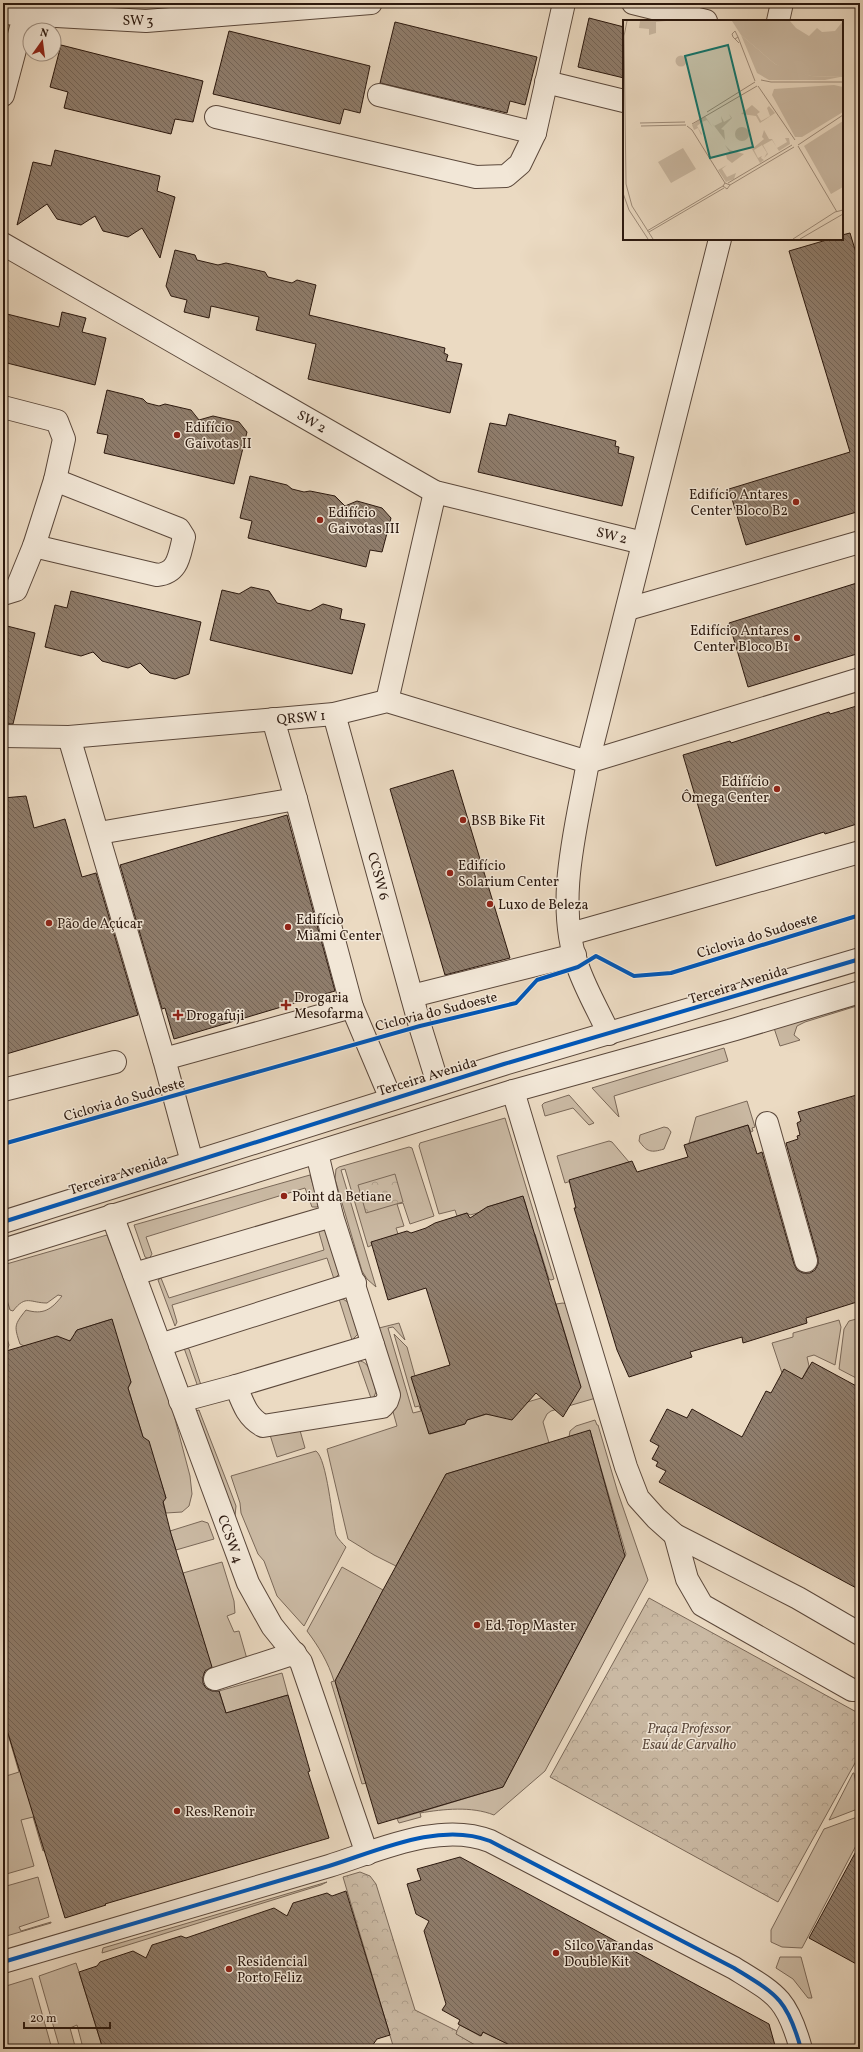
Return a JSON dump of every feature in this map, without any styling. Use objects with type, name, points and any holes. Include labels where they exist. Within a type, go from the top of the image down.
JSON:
[{"type":"street","name":"SW 3","points":[[13,14],[146,21],[371,3]]},
{"type":"street","points":[[216,117],[476,177],[506,176],[520,164],[535,133],[564,3]]},
{"type":"street","points":[[633,3],[702,20]]},
{"type":"street","points":[[778,20],[782,3]]},
{"type":"street","points":[[3,95],[13,14]]},
{"type":"street","points":[[546,82],[623,101]]},
{"type":"street","points":[[379,95],[535,133]]},
{"type":"street","points":[[609,1034],[578,967],[574,955],[570,934],[568,892],[572,848],[588,762],[628,609],[643,543],[720,240]]},
{"type":"street","name":"SW 2","points":[[3,244],[435,492],[643,543]]},
{"type":"street","points":[[3,407],[57,421],[64,439],[55,480],[34,546],[16,590],[3,594]]},
{"type":"street","points":[[34,546],[157,575],[168,574],[175,567],[184,537],[179,529],[55,480]]},
{"type":"street","points":[[435,492],[387,701],[588,762],[860,679]]},
{"type":"street","points":[[628,609],[860,542]]},
{"type":"street","name":"QRSW 1","points":[[3,736],[69,737],[334,714],[387,701]]},
{"type":"street","name":"CCSW 6","points":[[334,714],[412,996],[438,1084]]},
{"type":"street","points":[[273,719],[352,1007],[390,1099]]},
{"type":"street","points":[[69,737],[99,833],[192,1162]]},
{"type":"street","points":[[99,833],[296,800]]},
{"type":"street","points":[[570,934],[860,852]]},
{"type":"street","points":[[412,996],[574,955]]},
{"type":"street","name":"Terceira Avenida","points":[[3,1222],[438,1084],[860,960]]},
{"type":"street","points":[[3,1250],[513,1091],[722,1033],[860,992]]},
{"type":"street","points":[[164,1059],[352,1007]]},
{"type":"street","points":[[3,1090],[115,1062]]},
{"type":"street","points":[[513,1091],[626,1467],[638,1498],[656,1518],[675,1535],[798,1598],[860,1634]]},
{"type":"street","points":[[767,1123],[806,1261]]},
{"type":"street","points":[[236,1386],[245,1411],[253,1420],[263,1426],[382,1407],[387,1401],[389,1395],[355,1283],[332,1216],[317,1153]]},
{"type":"street","name":"CCSW 4","points":[[112,1215],[248,1583],[272,1626],[301,1662],[367,1854]]},
{"type":"street","points":[[134,1274],[332,1216]]},
{"type":"street","points":[[160,1345],[355,1283]]},
{"type":"street","points":[[180,1401],[373,1346]]},
{"type":"street","points":[[675,1535],[687,1579],[702,1605],[852,1690],[860,1690]]},
{"type":"street","points":[[216,1679],[294,1653]]},
{"type":"street","points":[[3,1962],[367,1854],[384,1846],[437,1836],[457,1834],[481,1837],[490,1841],[734,1968],[770,1990],[784,2004],[795,2026],[801,2049]]},
{"type":"green space","points":[[3,21],[14,24],[3,69]]},
{"type":"green space","points":[[860,1002],[860,1005],[805,1022],[797,1026],[794,1035],[800,1040],[780,1046],[774,1028]]},
{"type":"green space","points":[[724,1048],[728,1061],[614,1096],[619,1117],[592,1088]]},
{"type":"green space","points":[[569,1095],[594,1123],[589,1125],[573,1108],[545,1116],[542,1105],[544,1103]]},
{"type":"green space","points":[[747,1101],[755,1127],[752,1128],[753,1131],[751,1132],[748,1125],[689,1143],[696,1117]]},
{"type":"green space","points":[[505,1118],[554,1279],[551,1280],[549,1279],[535,1234],[530,1233],[527,1224],[530,1219],[524,1199],[521,1197],[487,1207],[485,1211],[470,1215],[467,1213],[457,1216],[455,1210],[439,1214],[419,1146],[420,1143]]},
{"type":"green space","points":[[664,1127],[668,1128],[671,1132],[664,1149],[650,1151],[639,1141],[640,1135]]},
{"type":"green space","points":[[609,1141],[612,1142],[629,1162],[565,1183],[557,1156]]},
{"type":"green space","points":[[409,1147],[412,1148],[434,1216],[410,1224],[403,1203],[397,1204],[404,1226],[396,1228],[398,1234],[368,1247],[345,1169],[341,1170],[376,1287],[367,1279],[362,1271],[335,1179],[336,1169]]},
{"type":"green space","points":[[395,1174],[403,1202],[366,1213],[358,1185]]},
{"type":"green space","points":[[310,1175],[319,1205],[317,1207],[312,1207],[305,1188],[146,1237],[152,1254],[149,1259],[145,1257],[134,1225]]},
{"type":"green space","points":[[318,1229],[325,1230],[339,1274],[334,1279],[327,1258],[172,1305],[177,1322],[175,1326],[158,1280],[161,1278],[169,1298],[324,1250]]},
{"type":"green space","points":[[107,1235],[165,1381],[190,1476],[192,1494],[189,1506],[182,1512],[166,1513],[163,1501],[166,1498],[159,1476],[144,1440],[128,1388],[131,1382],[109,1320],[77,1330],[75,1332],[77,1338],[61,1343],[24,1346],[20,1344],[16,1329],[17,1323],[22,1315],[26,1310],[37,1312],[46,1310],[54,1305],[62,1296],[58,1295],[47,1303],[25,1301],[17,1306],[13,1311],[10,1310],[3,1287],[3,1265]]},
{"type":"green space","points":[[339,1299],[343,1299],[349,1303],[358,1334],[352,1340]]},
{"type":"green space","points":[[556,1304],[566,1304],[596,1398],[551,1411],[547,1414],[543,1422],[549,1443],[446,1474],[396,1566],[348,1539],[327,1449],[397,1426],[388,1394],[379,1328],[399,1323],[405,1340],[393,1327],[388,1328],[413,1413],[421,1411],[419,1406],[415,1407],[394,1334],[407,1347],[415,1376],[412,1379],[430,1434],[465,1424],[467,1420],[541,1398],[544,1400],[570,1350]]},
{"type":"green space","points":[[860,1318],[860,1380],[839,1369],[844,1329],[849,1321]]},
{"type":"green space","points":[[839,1320],[841,1327],[835,1365],[814,1355],[807,1357],[809,1366],[802,1379],[782,1373],[772,1343],[793,1337],[793,1333]]},
{"type":"green space","points":[[3,1325],[9,1345],[7,1351],[3,1352]]},
{"type":"green space","points":[[184,1348],[189,1349],[201,1385],[198,1387]]},
{"type":"green space","points":[[358,1361],[366,1364],[371,1372],[376,1392],[372,1401]]},
{"type":"green space","points":[[199,1410],[236,1506],[235,1516],[196,1411]]},
{"type":"green space","points":[[595,1420],[598,1425],[618,1493],[648,1580],[545,1771],[494,1815],[467,1809],[438,1810],[420,1813],[421,1817],[399,1823],[397,1819],[503,1787],[626,1554],[590,1431],[569,1437],[570,1431],[576,1426]]},
{"type":"green space","points":[[299,1427],[305,1448],[277,1457],[270,1435]]},
{"type":"green space","points":[[316,1451],[320,1456],[326,1477],[336,1535],[346,1547],[304,1626],[277,1596],[264,1561],[258,1554],[241,1513],[240,1503],[231,1476]]},
{"type":"green space","points":[[202,1521],[208,1523],[214,1539],[176,1550],[170,1531]]},
{"type":"green space","points":[[222,1562],[234,1601],[235,1613],[227,1616],[234,1632],[239,1631],[247,1659],[212,1669],[183,1573]]},
{"type":"green space","points":[[342,1567],[383,1590],[335,1681],[366,1783],[362,1784],[331,1682],[334,1681],[332,1674],[323,1655],[307,1631]]},
{"type":"green space","name":"Praça Professor Esaú de Carvalho","points":[[649,1598],[860,1714],[860,1754],[778,1902],[550,1777]]},
{"type":"green space","points":[[282,1673],[288,1695],[226,1713],[219,1691]]},
{"type":"green space","points":[[3,1717],[45,1850],[43,1851],[33,1817],[21,1820],[34,1866],[3,1875],[3,1777],[19,1772]]},
{"type":"green space","points":[[853,1773],[860,1808],[829,1820]]},
{"type":"green space","points":[[860,1816],[860,1838],[802,1948],[782,1947],[771,1942],[771,1930],[824,1829]]},
{"type":"green space","points":[[360,1872],[370,1876],[376,1884],[415,2010],[457,2031],[456,2034],[482,2049],[394,2049],[343,1877]]},
{"type":"green space","points":[[38,1877],[49,1917],[19,1927],[21,1931],[51,1923],[3,1937],[3,1887]]},
{"type":"green space","points":[[327,1882],[321,1885],[102,1953],[103,1948]]},
{"type":"green space","points":[[780,1957],[801,1957],[812,1998],[808,1998],[793,1979],[776,1968]]},
{"type":"green space","points":[[76,1963],[103,2049],[60,2049],[39,1976]],"holes":[[[77,2025],[82,2044],[75,2046],[70,2028]]]},
{"type":"green space","points":[[32,1978],[52,2049],[3,2049],[3,1987]]},
{"type":"green space","points":[[460,2025],[480,2036],[483,2032],[510,2045],[507,2049],[482,2049],[455,2034]]},
{"type":"building","points":[[589,18],[623,27],[623,78],[578,67]]},
{"type":"building","points":[[395,22],[537,57],[525,105],[510,101],[507,113],[380,83]]},
{"type":"building","points":[[229,31],[370,66],[360,113],[344,109],[340,124],[213,94]]},
{"type":"building","points":[[62,45],[203,81],[193,122],[175,119],[171,134],[64,108],[68,92],[50,87],[57,62],[62,62]]},
{"type":"building","points":[[55,150],[160,176],[157,191],[175,197],[160,258],[142,228],[128,237],[103,231],[95,216],[81,225],[57,219],[47,204],[17,225],[33,162],[51,166]]},
{"type":"building","points":[[850,233],[860,266],[860,511],[746,545],[729,489],[850,452],[789,251],[827,240],[843,240],[843,235]]},
{"type":"building","points":[[175,250],[195,255],[197,260],[218,265],[226,263],[265,272],[268,277],[292,283],[297,280],[316,285],[309,315],[445,348],[444,353],[448,355],[446,361],[462,364],[450,413],[308,379],[316,344],[256,330],[259,317],[211,306],[209,318],[184,312],[187,300],[171,296],[166,286]]},
{"type":"building","points":[[62,312],[86,318],[82,332],[106,338],[95,385],[3,362],[3,313],[59,327]]},
{"type":"building","name":"Edifício Gaivotas II","points":[[107,390],[143,399],[147,403],[159,406],[165,404],[191,410],[199,420],[213,416],[239,422],[247,432],[234,484],[104,453],[108,435],[97,433]]},
{"type":"building","points":[[509,414],[616,441],[615,446],[619,447],[618,453],[634,457],[622,506],[478,472],[490,423],[506,426]]},
{"type":"building","name":"Edifício Gaivotas III","points":[[250,476],[287,485],[292,489],[304,492],[310,491],[335,496],[345,506],[357,501],[382,508],[391,518],[382,552],[370,550],[366,567],[248,538],[252,521],[240,518]]},
{"type":"building","name":"Edifício Antares Center Bloco B1","points":[[860,582],[860,653],[748,687],[729,623]]},
{"type":"building","points":[[251,587],[269,591],[277,603],[310,611],[323,604],[342,609],[340,619],[365,624],[352,674],[210,640],[222,590],[239,594]]},
{"type":"building","points":[[71,591],[201,622],[189,674],[175,679],[150,673],[140,663],[128,668],[102,661],[93,652],[81,656],[45,647],[55,605],[67,608]]},
{"type":"building","points":[[3,625],[35,633],[13,724],[3,724]]},
{"type":"building","name":"Edifício Ômega Center","points":[[860,705],[860,823],[825,834],[824,832],[716,866],[683,755],[730,741],[731,743],[829,712],[830,714]]},
{"type":"building","name":"Edifício Solarium Center","points":[[453,770],[510,958],[445,975],[390,789]]},
{"type":"building","name":"Pão de Açúcar","points":[[26,796],[34,828],[65,819],[82,877],[96,873],[138,1015],[3,1055],[3,798]]},
{"type":"building","name":"Edifício Miami Center","points":[[287,815],[335,991],[174,1039],[165,1008],[162,1009],[120,865]]},
{"type":"building","points":[[860,1094],[860,1301],[806,1318],[807,1323],[743,1343],[742,1337],[690,1352],[692,1357],[629,1377],[617,1350],[574,1208],[576,1208],[569,1180],[632,1161],[637,1172],[688,1157],[684,1145],[748,1125],[757,1154],[762,1152],[794,1264],[797,1270],[803,1273],[810,1273],[815,1270],[818,1264],[818,1258],[786,1143],[798,1139],[797,1136],[800,1135],[797,1123],[801,1121],[798,1112]]},
{"type":"building","points":[[523,1196],[581,1387],[563,1417],[536,1393],[512,1420],[486,1414],[467,1420],[465,1424],[429,1434],[411,1377],[450,1365],[426,1288],[388,1300],[371,1242],[407,1231],[411,1233],[435,1223],[467,1213],[470,1218],[487,1207]]},
{"type":"building","points":[[112,1319],[131,1382],[128,1388],[143,1437],[149,1441],[166,1498],[163,1502],[171,1534],[212,1667],[205,1671],[203,1683],[206,1688],[212,1691],[219,1691],[226,1713],[288,1695],[310,1771],[308,1772],[329,1838],[105,1904],[106,1905],[65,1918],[3,1717],[3,1352],[57,1336],[70,1341],[77,1330]]},
{"type":"building","points":[[812,1362],[860,1388],[860,1590],[659,1482],[666,1471],[656,1466],[658,1462],[652,1459],[659,1446],[650,1441],[667,1409],[687,1418],[692,1409],[742,1437],[766,1391],[771,1393],[784,1369],[802,1379]]},
{"type":"building","name":"Ed. Top Master","points":[[590,1430],[625,1556],[503,1787],[378,1824],[335,1681],[383,1590],[446,1474]]},
{"type":"building","points":[[860,1844],[860,1966],[809,1938]]},
{"type":"building","name":"Silco Varandas Double Kit","points":[[460,1857],[769,2024],[776,2049],[518,2049],[483,2032],[481,2036],[458,2024],[460,2020],[442,2010],[446,2004],[424,1931],[429,1921],[416,1914],[407,1884],[421,1880],[417,1869]]},
{"type":"building","name":"Residencial Porto Feliz","points":[[346,1891],[390,2035],[377,2039],[372,2046],[362,2049],[103,2049],[79,1972],[97,1966],[100,1962],[133,1951],[146,1958],[152,1945],[181,1936],[186,1938],[274,1908],[287,1916],[293,1903],[327,1893],[332,1896]]},
{"type":"cycle path","name":"Ciclovia do Sudoeste","points":[[3,1144],[420,1026],[516,1003],[537,980],[578,967],[596,956],[634,976],[671,973],[860,915]]},
{"type":"cycle path","points":[[3,1222],[504,1064],[860,959]]},
{"type":"cycle path","points":[[3,1962],[329,1866],[409,1840],[450,1834],[471,1836],[490,1841],[734,1968],[760,1984],[778,1999],[785,2008],[791,2018],[801,2049]]},
{"type":"place","name":"Edifício Gaivotas II","points":[[177,435]]},
{"type":"place","name":"Edifício Antares Center Bloco B2","points":[[796,502]]},
{"type":"place","name":"Edifício Gaivotas III","points":[[320,520]]},
{"type":"place","name":"Edifício Antares Center Bloco B1","points":[[797,638]]},
{"type":"place","name":"Edifício Ômega Center","points":[[777,789]]},
{"type":"place","name":"BSB Bike Fit","points":[[463,820]]},
{"type":"place","name":"Edifício Solarium Center","points":[[450,873]]},
{"type":"place","name":"Luxo de Beleza","points":[[490,904]]},
{"type":"place","name":"Pão de Açúcar","points":[[49,923]]},
{"type":"place","name":"Edifício Miami Center","points":[[288,927]]},
{"type":"place","name":"Drogaria Mesofarma","points":[[286,1005]]},
{"type":"place","name":"Drogafuji","points":[[178,1015]]},
{"type":"place","name":"Point da Betiane","points":[[284,1196]]},
{"type":"place","name":"Ed. Top Master","points":[[477,1625]]},
{"type":"place","name":"Res. Renoir","points":[[177,1811]]},
{"type":"place","name":"Silco Varandas Double Kit","points":[[556,1953]]},
{"type":"place","name":"Residencial Porto Feliz","points":[[229,1969]]}]
